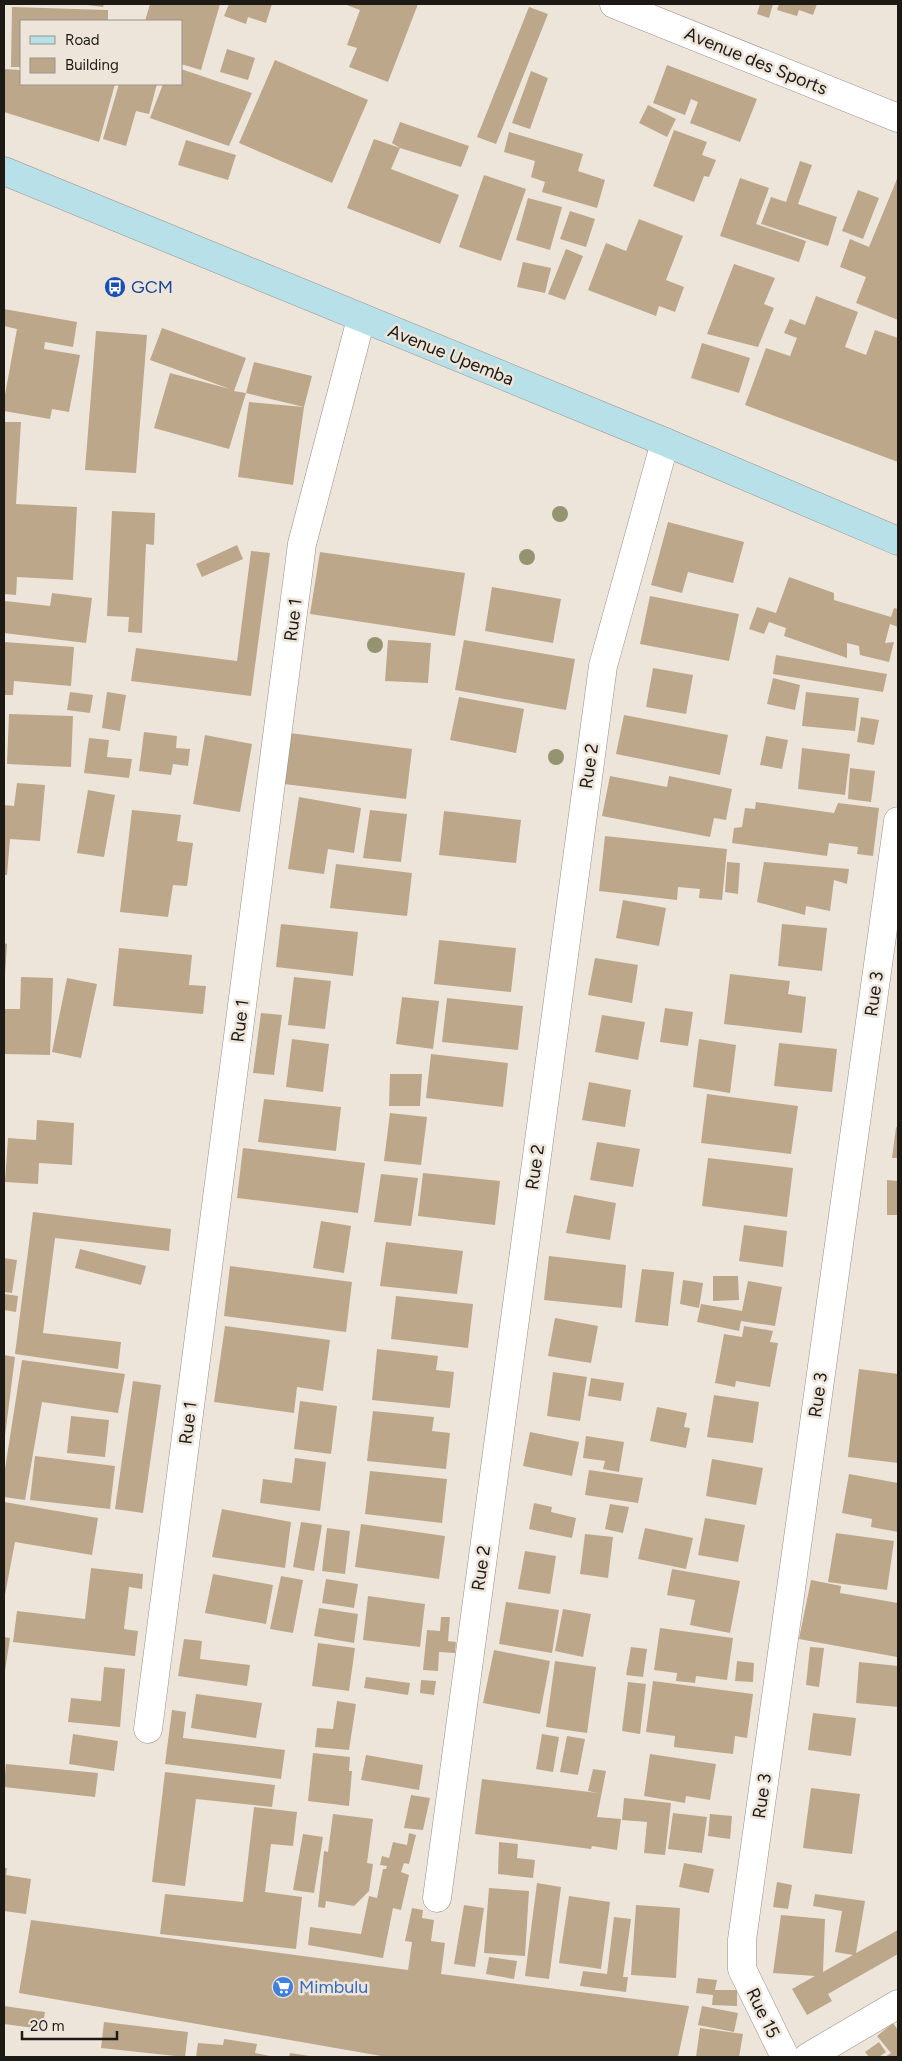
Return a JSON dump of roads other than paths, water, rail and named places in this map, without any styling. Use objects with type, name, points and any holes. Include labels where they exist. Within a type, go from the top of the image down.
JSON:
[{"type":"street","name":"Avenue des Sports","points":[[614,4],[898,118]]},
{"type":"street","name":"Avenue Upemba","points":[[4,171],[361,319],[665,442],[898,541]]},
{"type":"street","name":"Rue 1","points":[[148,1729],[302,544],[361,319]]},
{"type":"street","name":"Rue 2","points":[[437,1898],[603,666],[665,442]]},
{"type":"street","name":"Rue 3","points":[[742,1969],[742,1940],[898,822]]},
{"type":"street","name":"Rue 15","points":[[742,1969],[785,2057]]},
{"type":"street","points":[[808,2057],[898,2004]]},
{"type":"place","name":"GCM","points":[[115,287]]},
{"type":"place","name":"Mimbulu","points":[[283,1987]]}]
